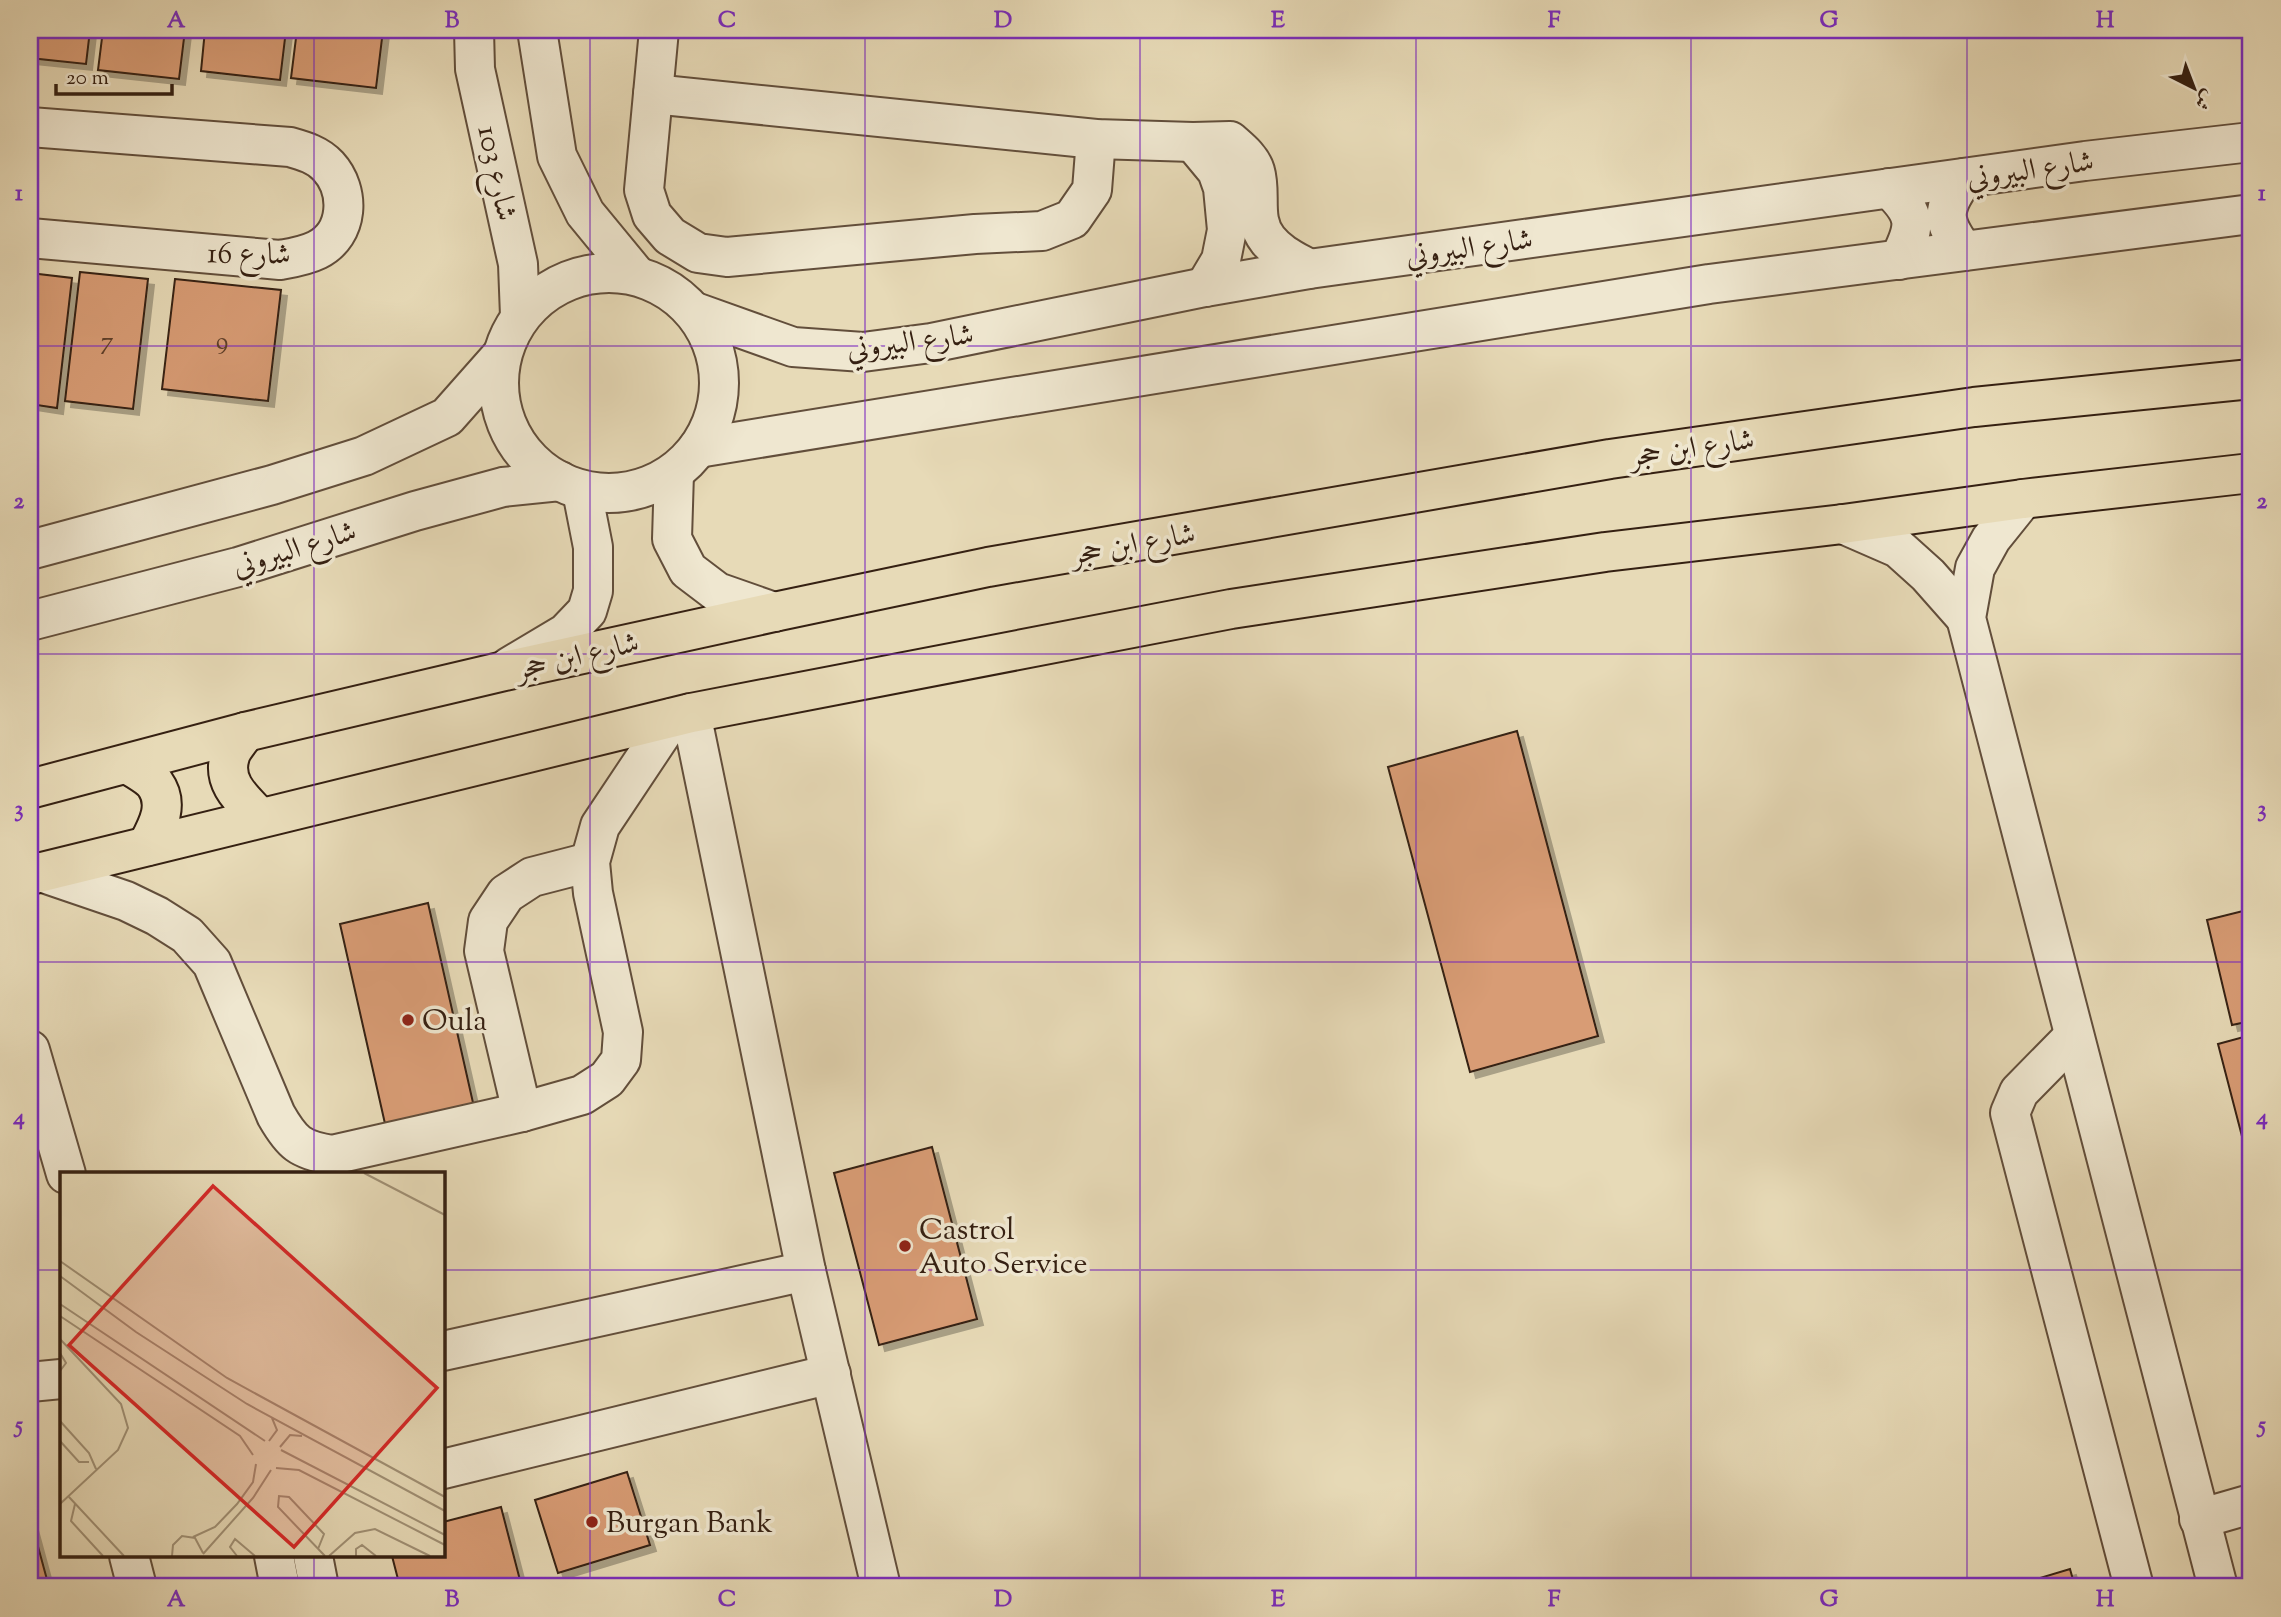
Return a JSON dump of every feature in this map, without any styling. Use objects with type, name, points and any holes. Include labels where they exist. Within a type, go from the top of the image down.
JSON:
[{"type":"main road","name":"شارع ابن حجر","points":[[30,789],[245,732],[500,672],[988,567],[1611,459],[1974,407],[2251,379]]},
{"type":"main road","points":[[36,874],[682,715],[1230,609],[1605,552],[2251,473]]},
{"type":"main road","points":[[245,732],[230,755],[229,777],[236,793],[260,818]]},
{"type":"main road","points":[[128,764],[154,783],[162,800],[160,820],[147,846]]},
{"type":"street","name":"شارع 103","points":[[474,30],[475,69],[518,264],[520,316]]},
{"type":"street","name":"شارع 103","points":[[537,30],[557,156],[585,213],[636,275]]},
{"type":"street","points":[[659,30],[644,190],[652,215],[670,236],[698,253],[727,257],[975,234],[1042,231],[1072,219],[1091,190],[1096,139]]},
{"type":"street","points":[[653,94],[1096,139],[1230,141],[1246,156],[1255,170],[1258,218],[1267,239],[1283,254],[1309,269]]},
{"type":"street","name":"شارع 16","points":[[30,127],[290,147],[309,152],[327,165],[340,182],[344,215],[330,241],[318,250],[300,257],[280,260],[30,238]]},
{"type":"street","points":[[1193,142],[1217,171],[1223,188],[1227,230],[1221,260],[1205,288]]},
{"type":"street","name":"شارع البيروني","points":[[695,312],[793,347],[863,352],[931,343],[1309,269],[2085,161],[2251,142]]},
{"type":"street","points":[[1964,178],[1954,192],[1945,214],[1950,232],[1964,251]]},
{"type":"street","points":[[1889,188],[1905,206],[1912,224],[1911,234],[1899,260]]},
{"type":"street","points":[[501,356],[498,399],[512,440],[541,472],[571,486],[614,494],[646,488],[686,461],[1696,286],[2251,214]]},
{"type":"street","points":[[30,550],[272,485],[364,456],[447,417],[501,356],[520,316],[552,287],[593,273],[636,275],[668,289],[695,312],[712,344],[720,379],[715,415],[686,461],[672,539],[688,570],[717,592],[774,612]]},
{"type":"street","points":[[500,672],[566,633],[587,611],[593,590],[593,547],[571,486]]},
{"type":"street","name":"شارع البيروني","points":[[30,621],[237,567],[415,511],[503,487],[571,486]]},
{"type":"street","points":[[2023,499],[1991,539],[1975,568],[1966,618],[2218,1587]]},
{"type":"street","points":[[1843,524],[1898,548],[1928,575],[1966,618]]},
{"type":"street","points":[[36,874],[126,901],[187,935],[212,963],[282,1125],[288,1135],[310,1152],[332,1155],[522,1112],[582,1095],[607,1079],[621,1060],[623,1032],[593,893],[590,862],[600,825],[682,715]]},
{"type":"street","points":[[682,715],[806,1271],[881,1587]]},
{"type":"street","points":[[522,1112],[484,951],[488,921],[506,894],[533,877],[590,862]]},
{"type":"street","points":[[2074,1036],[2019,1092],[2010,1113],[2134,1587]]},
{"type":"street","points":[[30,1050],[65,1172]]},
{"type":"street","points":[[444,1351],[806,1271]]},
{"type":"street","points":[[444,1469],[831,1374]]},
{"type":"street","points":[[30,1382],[60,1379]]},
{"type":"street","points":[[2199,1519],[2251,1504]]},
{"type":"street","points":[[130,1558],[137,1587]]},
{"type":"street","points":[[274,1558],[281,1587]]},
{"type":"street","points":[[313,1558],[319,1587]]},
{"type":"building","points":[[30,30],[90,30],[86,64],[30,58]]},
{"type":"building","points":[[103,30],[185,30],[179,79],[98,70]]},
{"type":"building","points":[[205,30],[286,30],[280,80],[201,71]]},
{"type":"building","points":[[297,30],[383,30],[376,88],[291,78]]},
{"type":"building","points":[[80,272],[148,279],[133,409],[65,401]]},
{"type":"building","points":[[30,273],[72,278],[57,408],[30,404]]},
{"type":"building","points":[[175,279],[281,290],[268,401],[162,389]]},
{"type":"building","points":[[1517,731],[1598,1036],[1470,1072],[1388,767]]},
{"type":"building","name":"Oula","points":[[428,903],[476,1116],[388,1137],[340,924]]},
{"type":"building","points":[[2251,909],[2251,1021],[2232,1025],[2207,920]]},
{"type":"building","points":[[2251,1035],[2251,1171],[2218,1044]]},
{"type":"building","name":"Castrol Auto Service","points":[[932,1147],[977,1319],[879,1345],[834,1173]]},
{"type":"building","name":"Burgan Bank","points":[[627,1472],[650,1545],[558,1573],[535,1500]]},
{"type":"building","points":[[501,1507],[521,1584],[508,1587],[400,1587],[393,1558],[444,1558],[444,1522]]},
{"type":"building","points":[[30,1517],[49,1587],[30,1587]]},
{"type":"building","points":[[2070,1569],[2075,1587],[2010,1587]]},
{"type":"place","name":"Oula","points":[[408,1020]]},
{"type":"place","name":"Castrol Auto Service","points":[[905,1246]]},
{"type":"place","name":"Burgan Bank","points":[[592,1522]]}]
